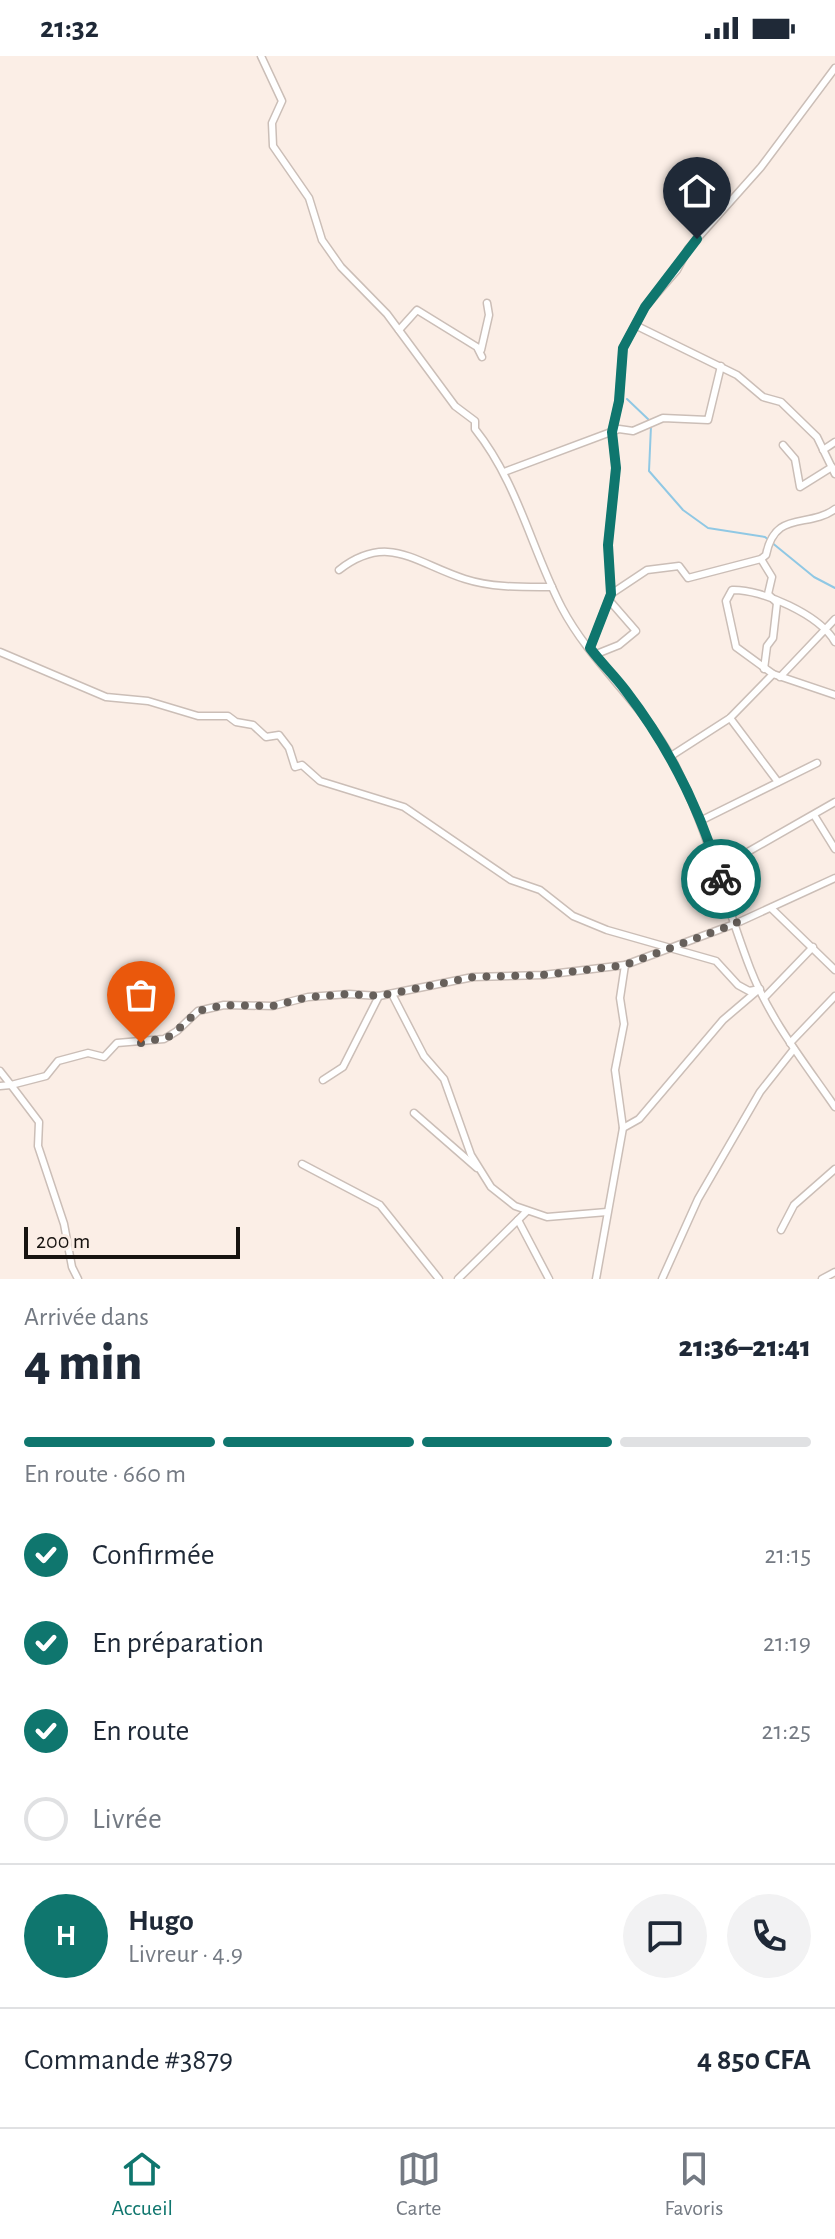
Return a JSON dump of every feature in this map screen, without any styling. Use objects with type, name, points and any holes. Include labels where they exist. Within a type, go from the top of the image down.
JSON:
[{"type":"street","points":[[261,56],[282,101],[272,123],[273,146],[309,198],[322,240],[399,330],[455,406],[475,421],[475,429],[517,495],[552,587],[572,625],[628,694],[671,756],[700,821],[764,998],[792,1046],[835,1107]]},
{"type":"street","points":[[592,652],[610,597],[608,545],[616,468],[612,432],[619,401],[623,348],[645,307],[677,270],[688,249],[761,167],[835,68]]},
{"type":"street","points":[[399,330],[417,310],[482,354],[489,315],[487,303]]},
{"type":"street","points":[[637,326],[721,366],[763,397],[781,402],[799,416],[823,450],[833,471],[800,487],[795,459],[783,445]]},
{"type":"street","points":[[504,472],[612,432],[633,431],[663,418],[708,420],[721,366]]},
{"type":"street","points":[[823,450],[835,442]]},
{"type":"street","points":[[610,597],[647,570],[679,566],[688,578],[761,559],[766,555],[769,539],[784,525],[835,509]]},
{"type":"street","points":[[339,570],[358,555],[391,552],[467,580],[504,587],[552,587]]},
{"type":"street","points":[[761,559],[772,577],[768,594],[777,603]]},
{"type":"street","points":[[835,642],[827,627],[794,608],[749,591],[732,590],[726,595],[736,647],[776,675],[835,695]]},
{"type":"street","points":[[592,652],[619,645],[636,631],[610,597]]},
{"type":"street","points":[[764,669],[767,646],[773,638],[777,603]]},
{"type":"street","points":[[671,756],[730,718],[835,619]]},
{"type":"street","points":[[0,652],[106,697],[148,701],[198,716],[228,716],[236,722],[253,725],[266,737],[279,735],[289,748],[295,767],[302,765],[320,781],[404,807],[511,880],[540,890],[573,916],[607,930],[716,961],[738,985],[749,991],[760,989]]},
{"type":"street","points":[[730,718],[778,782]]},
{"type":"street","points":[[700,821],[817,763]]},
{"type":"street","points":[[718,869],[835,802]]},
{"type":"street","points":[[814,815],[835,849]]},
{"type":"street","points":[[0,1086],[46,1076],[58,1061],[88,1053],[104,1057],[117,1043],[148,1043],[171,1036],[198,1011],[224,1005],[273,1006],[308,997],[349,994],[379,996],[473,977],[543,975],[625,965],[737,923],[835,878]]},
{"type":"street","points":[[771,908],[835,970]]},
{"type":"street","points":[[764,998],[813,947]]},
{"type":"street","points":[[596,1279],[623,1128],[615,1070],[624,1024],[620,998],[625,965]]},
{"type":"street","points":[[623,1128],[639,1119],[723,1020],[760,989]]},
{"type":"street","points":[[392,994],[424,1056],[444,1079],[471,1155],[491,1187],[527,1211],[547,1217],[607,1212]]},
{"type":"street","points":[[323,1080],[343,1067],[379,996]]},
{"type":"street","points":[[662,1279],[698,1199],[760,1092],[792,1046],[835,996]]},
{"type":"street","points":[[0,1071],[27,1102],[39,1122],[38,1146],[64,1224],[72,1267],[78,1279]]},
{"type":"street","points":[[414,1113],[482,1173]]},
{"type":"street","points":[[302,1164],[380,1205],[439,1279]]},
{"type":"street","points":[[781,1230],[794,1205],[835,1169]]},
{"type":"street","points":[[458,1279],[527,1211]]},
{"type":"street","points":[[518,1220],[549,1279]]},
{"type":"street","points":[[822,1279],[835,1272]]},
{"type":"waterway","points":[[627,399],[649,420]]},
{"type":"waterway","points":[[651,426],[649,471],[683,510],[708,528],[765,537],[814,577],[835,588]]},
{"type":"way so far","points":[[141,1043],[171,1036],[198,1011],[224,1005],[273,1006],[308,997],[360,993],[379,996],[473,977],[543,975],[625,965],[737,923],[721,879]]},
{"type":"route","points":[[697,239],[677,270],[645,307],[623,348],[619,401],[612,432],[616,468],[608,545],[611,594],[590,648],[628,694],[671,756],[710,843],[721,879]]}]
